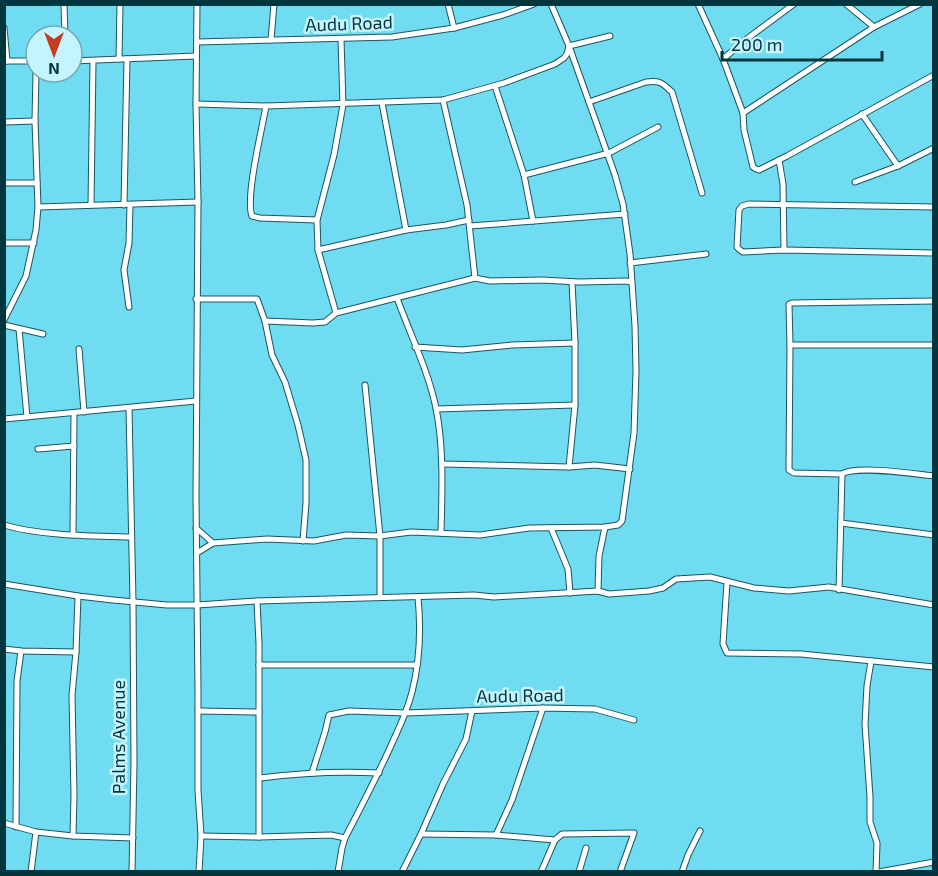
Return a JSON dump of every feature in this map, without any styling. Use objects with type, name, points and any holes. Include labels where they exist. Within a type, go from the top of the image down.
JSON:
[{"type":"street","points":[[64,4],[65,24]]},
{"type":"street","points":[[119,59],[120,4]]},
{"type":"street","points":[[197,4],[196,605],[198,790],[201,836],[199,872]]},
{"type":"street","points":[[271,40],[274,4]]},
{"type":"street","points":[[448,4],[454,28]]},
{"type":"street","name":"Audu Road","points":[[197,42],[392,37],[454,28],[534,4]]},
{"type":"street","points":[[197,553],[213,543],[267,539],[314,541],[346,535],[380,536],[411,532],[480,535],[529,528],[618,525],[622,521],[634,433],[636,371],[634,308],[625,214],[609,153],[551,4]]},
{"type":"street","points":[[698,4],[723,58],[743,113],[744,130],[753,167],[756,170],[779,160],[933,75]]},
{"type":"street","points":[[723,58],[794,4]]},
{"type":"street","points":[[846,4],[874,27]]},
{"type":"street","points":[[743,113],[874,27],[920,4]]},
{"type":"street","points":[[4,28],[6,62],[24,61]]},
{"type":"street","points":[[569,46],[610,36]]},
{"type":"street","points":[[336,314],[316,239],[317,220],[334,155],[343,105],[341,39]]},
{"type":"street","points":[[196,104],[343,105],[443,100],[495,86],[555,64],[564,58],[569,46]]},
{"type":"street","points":[[84,61],[196,56]]},
{"type":"street","points":[[127,59],[129,243],[124,270],[129,307]]},
{"type":"street","points":[[91,205],[93,61]]},
{"type":"street","points":[[589,102],[646,82],[655,80],[665,85],[672,92],[702,193]]},
{"type":"street","points":[[4,320],[26,276],[36,230],[38,207],[36,84]]},
{"type":"street","points":[[495,86],[524,175],[533,221]]},
{"type":"street","points":[[443,100],[469,223],[475,278]]},
{"type":"street","points":[[382,103],[406,230]]},
{"type":"street","points":[[266,106],[250,203],[252,216],[317,220]]},
{"type":"street","points":[[862,114],[898,166]]},
{"type":"street","points":[[4,122],[35,121]]},
{"type":"street","points":[[524,175],[609,153],[658,127]]},
{"type":"street","points":[[855,182],[898,166],[933,148]]},
{"type":"street","points":[[779,160],[783,184],[784,250]]},
{"type":"street","points":[[4,183],[37,183]]},
{"type":"street","points":[[38,207],[198,202]]},
{"type":"street","points":[[933,207],[749,204],[742,206],[739,210],[737,247],[743,252],[784,250],[933,253]]},
{"type":"street","points":[[318,250],[406,230],[469,223],[625,214]]},
{"type":"street","points":[[4,243],[34,243]]},
{"type":"street","points":[[630,263],[706,254]]},
{"type":"street","points":[[265,321],[325,322],[336,314],[475,278],[490,281],[631,282]]},
{"type":"street","points":[[569,467],[575,405],[572,282]]},
{"type":"street","points":[[397,298],[428,380],[436,409],[442,464],[441,533]]},
{"type":"street","points":[[196,299],[257,299],[265,321],[272,355],[285,382],[306,460],[303,541]]},
{"type":"street","points":[[933,301],[790,303],[789,306],[789,470],[794,473],[842,474],[849,471],[877,471],[933,474]]},
{"type":"street","points":[[4,325],[43,334]]},
{"type":"street","points":[[19,329],[27,417]]},
{"type":"street","points":[[415,347],[462,350],[512,345],[575,343]]},
{"type":"street","points":[[790,345],[933,345]]},
{"type":"street","points":[[79,349],[84,412]]},
{"type":"street","points":[[364,385],[380,536],[380,597]]},
{"type":"street","points":[[4,419],[196,401]]},
{"type":"street","points":[[436,409],[575,405]]},
{"type":"street","name":"Palms Avenue","points":[[129,408],[133,602],[132,872]]},
{"type":"street","points":[[73,535],[74,413]]},
{"type":"street","points":[[38,449],[74,446]]},
{"type":"street","points":[[442,464],[569,467],[595,465],[630,469]]},
{"type":"street","points":[[839,590],[842,474]]},
{"type":"street","points":[[841,523],[933,535]]},
{"type":"street","points":[[4,525],[18,529],[73,535],[131,537]]},
{"type":"street","points":[[598,591],[599,556],[605,526]]},
{"type":"street","points":[[196,528],[213,543]]},
{"type":"street","points":[[551,528],[568,569],[570,593]]},
{"type":"street","points":[[4,584],[78,596],[196,605],[380,597],[474,595],[494,597],[598,591],[609,594],[649,591],[663,588],[676,579],[710,577],[774,591],[822,587],[933,605]]},
{"type":"street","points":[[727,582],[723,644],[727,653],[801,654],[933,667]]},
{"type":"street","points":[[73,836],[72,695],[78,596]]},
{"type":"street","points":[[338,872],[345,837],[379,773],[406,713],[417,665],[420,629],[418,597]]},
{"type":"street","points":[[257,601],[259,837]]},
{"type":"street","points":[[4,649],[76,652]]},
{"type":"street","points":[[16,827],[17,681],[21,651]]},
{"type":"street","points":[[871,661],[865,724],[870,822],[877,843],[878,872],[933,862]]},
{"type":"street","points":[[259,665],[417,665]]},
{"type":"street","points":[[496,835],[512,800],[543,708]]},
{"type":"street","name":"Audu Road","points":[[312,773],[329,715],[349,711],[406,713],[543,708],[595,709],[634,720]]},
{"type":"street","points":[[198,711],[259,712]]},
{"type":"street","points":[[402,872],[466,740],[472,711]]},
{"type":"street","points":[[260,778],[312,773],[379,773]]},
{"type":"street","points":[[4,824],[36,832],[133,838]]},
{"type":"street","points":[[682,872],[700,831]]},
{"type":"street","points":[[31,872],[36,832]]},
{"type":"street","points":[[541,872],[555,840],[562,834],[634,833],[620,872]]},
{"type":"street","points":[[421,834],[496,835],[555,840]]},
{"type":"street","points":[[201,836],[332,835],[345,837]]},
{"type":"street","points":[[579,872],[586,848]]}]
